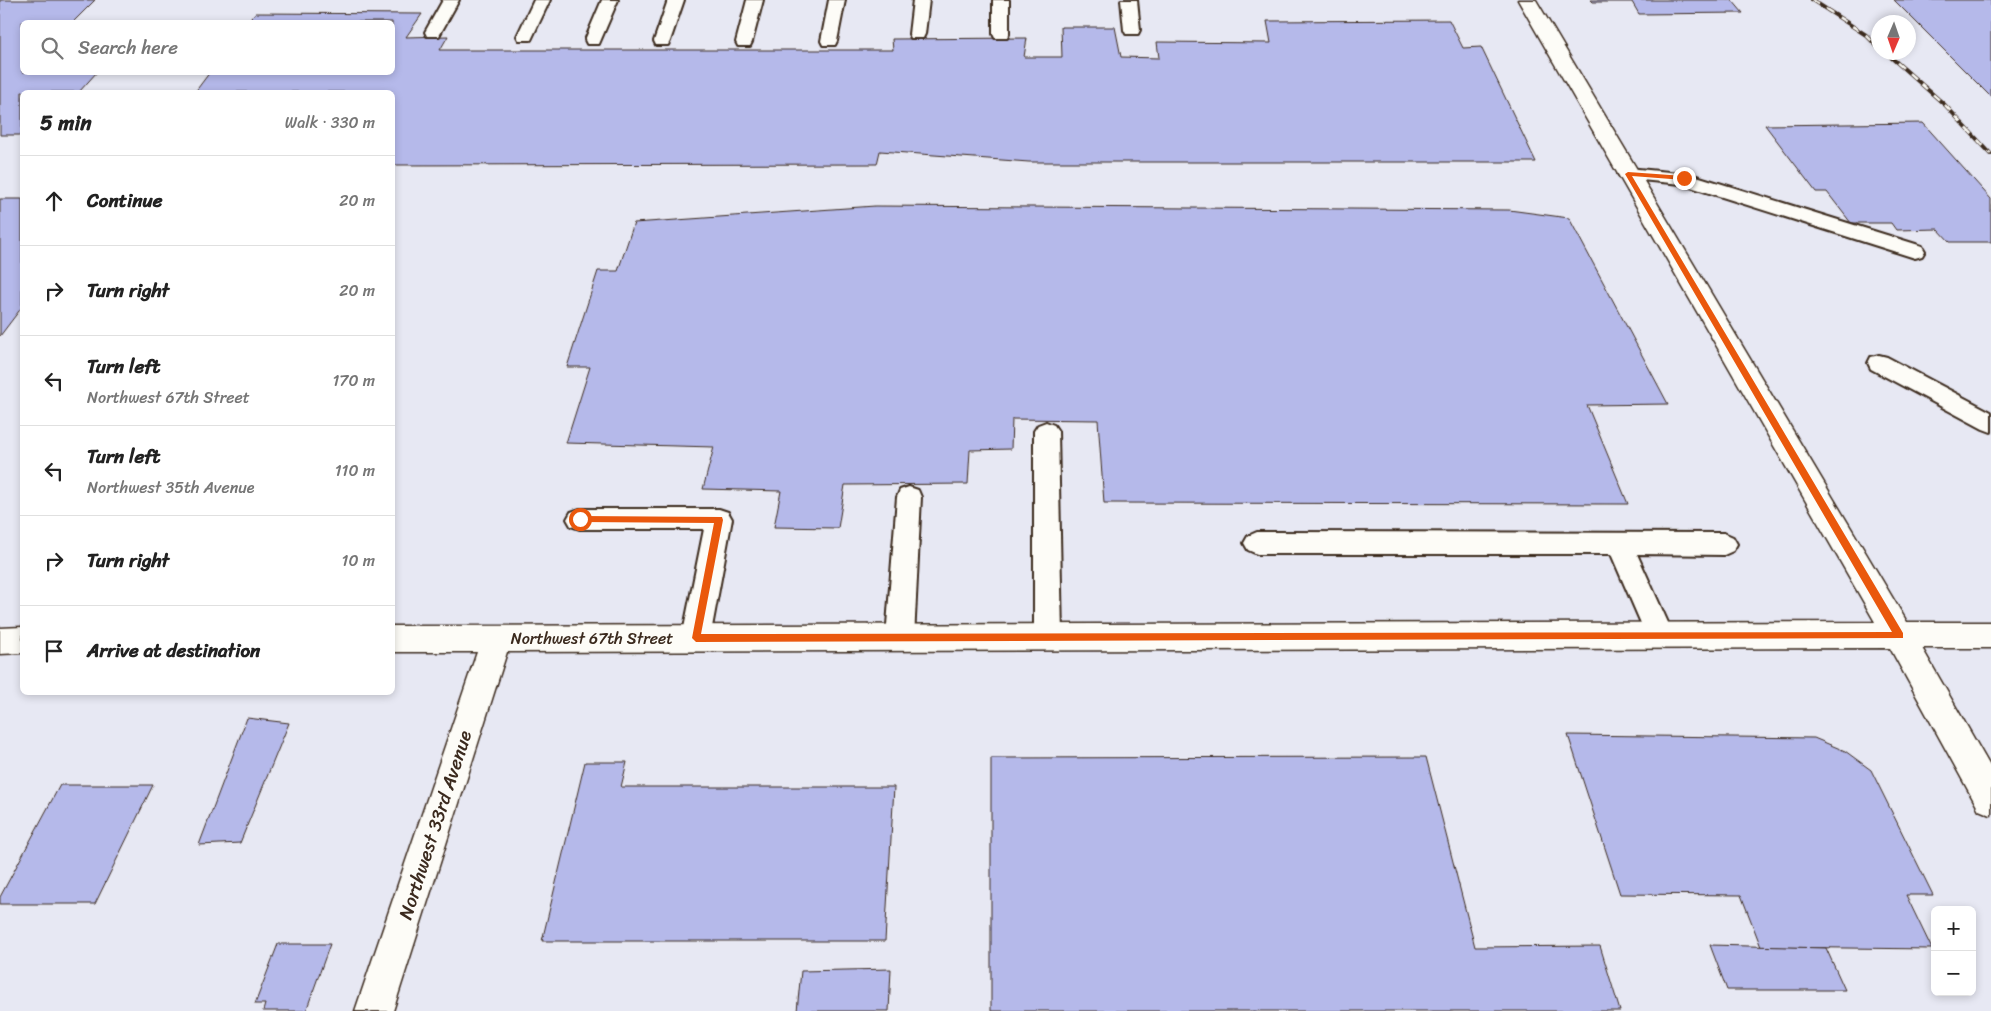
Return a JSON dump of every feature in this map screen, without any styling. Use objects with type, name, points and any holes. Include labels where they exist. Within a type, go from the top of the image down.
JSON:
[{"type":"street","points":[[1527,0],[1899,636],[1991,799]]},
{"type":"street","name":"Northwest 67th Street","points":[[395,639],[1991,635]]},
{"type":"street","name":"Northwest 33rd Avenue","points":[[374,1011],[496,639]]},
{"type":"street","points":[[0,641],[20,640]]},
{"type":"lane","points":[[433,32],[451,0]]},
{"type":"lane","points":[[525,36],[542,0]]},
{"type":"lane","points":[[593,40],[610,0]]},
{"type":"lane","points":[[662,41],[676,0]]},
{"type":"lane","points":[[744,42],[755,0]]},
{"type":"lane","points":[[829,41],[837,0]]},
{"type":"lane","points":[[917,34],[921,0]]},
{"type":"lane","points":[[1001,0],[1001,34]]},
{"type":"lane","points":[[1128,0],[1132,30]]},
{"type":"lane","points":[[1628,174],[1684,178],[1915,252]]},
{"type":"lane","points":[[1879,363],[1991,423]]},
{"type":"lane","points":[[1046,431],[1048,637]]},
{"type":"lane","points":[[900,638],[909,498]]},
{"type":"lane","points":[[580,519],[719,520],[696,638]]},
{"type":"lane","points":[[1257,543],[1724,544]]},
{"type":"lane","points":[[1619,544],[1660,636]]},
{"type":"building","points":[[0,0],[95,0],[75,20],[20,20],[20,75],[94,75],[81,90],[20,90],[20,135],[0,135]]},
{"type":"building","points":[[1591,0],[1732,0],[1743,13],[1639,14],[1632,2],[1593,2]]},
{"type":"building","points":[[1894,0],[1991,0],[1991,97],[1916,22],[1916,15],[1909,15]]},
{"type":"building","points":[[255,13],[422,14],[406,37],[448,36],[440,50],[893,50],[892,39],[1027,38],[1024,57],[1062,57],[1061,27],[1115,27],[1121,57],[1159,58],[1157,42],[1271,43],[1267,21],[1449,20],[1463,48],[1481,47],[1536,162],[1029,162],[880,151],[877,164],[395,165],[395,90],[196,90],[208,75],[395,75],[395,20],[250,20]]},
{"type":"building","points":[[1923,123],[1991,199],[1991,242],[1950,242],[1938,229],[1896,230],[1891,223],[1851,223],[1827,192],[1816,192],[1765,125]]},
{"type":"building","points":[[0,199],[20,199],[20,310],[0,336]]},
{"type":"building","points":[[875,206],[1509,210],[1569,218],[1668,404],[1587,405],[1628,504],[1104,503],[1098,420],[1012,419],[1011,449],[970,450],[968,484],[845,485],[838,528],[774,527],[781,491],[703,489],[714,447],[566,443],[590,367],[567,367],[598,271],[618,271],[634,223]]},
{"type":"building","points":[[247,718],[289,723],[240,843],[199,845]]},
{"type":"building","points":[[1568,735],[1814,738],[1845,751],[1871,770],[1933,895],[1906,895],[1931,949],[1761,947],[1741,895],[1620,894]]},
{"type":"building","points":[[1426,757],[1475,947],[1600,946],[1620,1011],[991,1011],[991,758]]},
{"type":"building","points":[[585,762],[627,762],[621,787],[894,787],[885,941],[542,941]]},
{"type":"building","points":[[60,785],[153,785],[95,904],[0,904],[0,897]]},
{"type":"building","points":[[278,944],[330,944],[306,1011],[263,1011],[265,1004],[255,1004]]},
{"type":"building","points":[[1710,945],[1826,948],[1845,990],[1727,990]]},
{"type":"building","points":[[891,969],[889,1011],[797,1011],[801,971]]},
{"type":"railway","points":[[1812,0],[1871,40]]},
{"type":"railway","points":[[1894,60],[1945,105],[1991,154]]},
{"type":"route","points":[[580,519],[719,520],[696,638],[1899,636],[1628,174],[1684,178]]}]
